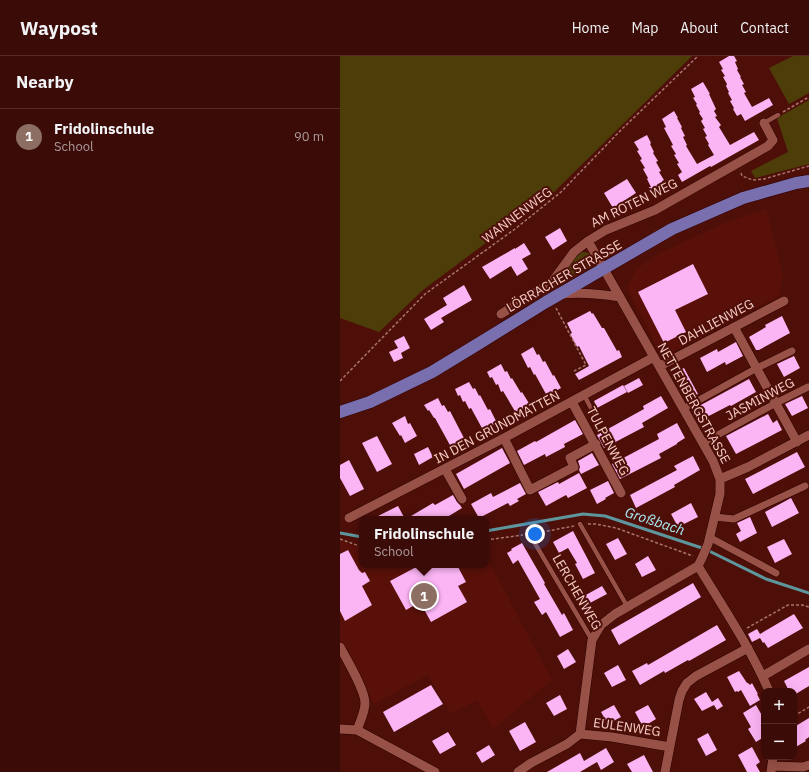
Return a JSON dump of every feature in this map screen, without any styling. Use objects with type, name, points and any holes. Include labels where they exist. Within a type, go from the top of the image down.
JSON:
[{"type":"main road","name":"LÖRRACHER STRASSE","points":[[340,412],[370,402],[432,372],[560,294],[672,229],[743,198],[796,183],[809,181]]},
{"type":"street","name":"AM ROTEN WEG","points":[[501,314],[552,282],[574,252],[588,241],[606,230],[655,210],[768,146],[773,140],[764,123]]},
{"type":"street","name":"NETTENBERGSTRASSE","points":[[588,241],[713,461],[720,479],[720,494],[708,541],[700,562]]},
{"type":"street","points":[[560,294],[580,292],[620,297]]},
{"type":"street","name":"DAHLIENWEG","points":[[660,366],[784,301]]},
{"type":"street","points":[[734,327],[796,442]]},
{"type":"street","points":[[683,408],[792,351]]},
{"type":"street","name":"IN DEN GRUNDMATTEN","points":[[350,518],[572,402],[654,357]]},
{"type":"street","name":"JASMINWEG","points":[[703,443],[808,387]]},
{"type":"street","name":"TULPENWEG","points":[[572,402],[596,444],[621,493]]},
{"type":"street","points":[[720,479],[748,467],[809,435]]},
{"type":"street","points":[[504,438],[530,490],[574,467],[570,458],[596,444]]},
{"type":"street","points":[[445,469],[462,499]]},
{"type":"street","points":[[714,517],[734,519],[805,486]]},
{"type":"street","points":[[708,541],[776,573]]},
{"type":"street","points":[[518,772],[531,763],[567,744],[580,734],[592,640],[601,625],[627,606],[700,562],[748,648],[768,688]]},
{"type":"street","points":[[340,647],[352,668],[363,693],[365,703],[357,730]]},
{"type":"street","points":[[665,772],[679,700],[687,683],[696,676],[748,648]]},
{"type":"street","points":[[763,676],[809,649]]},
{"type":"street","points":[[340,729],[357,730],[435,772]]},
{"type":"street","name":"EULENWEG","points":[[580,734],[612,737],[670,747]]},
{"type":"street","points":[[772,765],[809,766]]},
{"type":"lane","points":[[764,123],[778,115]]},
{"type":"lane","points":[[584,395],[594,414],[596,414]]},
{"type":"lane","points":[[580,524],[627,606]]},
{"type":"lane","name":"LERCHENWEG","points":[[530,534],[592,640]]},
{"type":"path","name":"WANNENWEG","points":[[340,382],[425,294],[515,230],[561,192],[622,129],[698,56]]},
{"type":"path","points":[[778,115],[809,97]]},
{"type":"path","points":[[735,164],[742,176],[753,180],[764,179],[809,166]]},
{"type":"path","points":[[556,308],[586,365],[572,372]]},
{"type":"path","points":[[340,539],[359,545]]},
{"type":"path","points":[[739,632],[788,605],[802,605],[809,607]]},
{"type":"path","points":[[797,714],[809,707]]},
{"type":"shaded area","points":[[340,56],[692,56],[554,192],[423,290],[379,332],[340,318]]},
{"type":"shaded area","points":[[793,56],[809,56],[809,93],[789,104],[769,68]]},
{"type":"shaded area","points":[[809,100],[809,164],[755,178],[751,171],[788,152],[777,118]]},
{"type":"shaded area","points":[[766,209],[783,275],[779,296],[662,357],[627,288],[636,269],[660,253],[727,222]]},
{"type":"shaded area","points":[[579,253],[589,253],[594,259],[590,267],[544,293],[543,291]]},
{"type":"shaded area","points":[[340,541],[359,547],[359,568],[489,568],[489,562],[552,680],[493,729],[477,700],[451,714],[428,675],[374,704],[340,639]]},
{"type":"building","points":[[729,56],[734,56],[737,61],[735,62],[738,69],[737,70],[746,92],[744,93],[752,107],[769,98],[773,105],[745,121],[741,114],[737,116],[733,109],[734,108],[730,101],[732,100],[726,86],[727,84],[723,77],[725,76],[721,70],[723,69],[719,62]]},
{"type":"building","points":[[703,82],[716,109],[714,111],[717,116],[715,117],[721,125],[719,127],[730,145],[754,132],[759,140],[682,182],[678,175],[682,172],[677,164],[679,163],[674,155],[676,154],[671,146],[673,145],[664,128],[666,127],[662,119],[674,111],[682,127],[686,146],[697,164],[714,155],[705,137],[707,136],[703,129],[705,128],[701,121],[703,119],[693,98],[695,97],[691,89]]},
{"type":"building","points":[[647,135],[654,152],[653,153],[658,161],[656,162],[661,171],[659,172],[664,180],[662,181],[666,189],[654,196],[649,187],[651,187],[647,179],[648,178],[643,169],[645,168],[640,160],[642,159],[637,151],[639,150],[634,142]]},
{"type":"building","points":[[627,179],[636,193],[613,208],[604,193]]},
{"type":"building","points":[[560,228],[567,241],[553,250],[545,237]]},
{"type":"building","points":[[524,243],[531,254],[522,259],[528,269],[517,276],[511,266],[490,279],[482,267]]},
{"type":"building","points":[[693,264],[708,294],[675,310],[686,332],[664,343],[638,292]]},
{"type":"building","points":[[464,285],[472,300],[441,318],[444,322],[431,330],[424,319],[447,305],[443,298]]},
{"type":"building","points":[[590,311],[592,314],[593,313],[602,328],[604,328],[622,357],[579,380],[575,374],[589,366],[579,346],[577,347],[570,334],[572,333],[567,323]]},
{"type":"building","points":[[782,316],[790,333],[759,350],[756,350],[749,337],[766,327],[765,325]]},
{"type":"building","points":[[404,336],[410,348],[401,353],[403,358],[394,362],[389,352],[398,348],[394,341]]},
{"type":"building","points":[[736,342],[743,356],[726,365],[725,362],[707,372],[700,358],[717,349],[718,352]]},
{"type":"building","points":[[533,347],[543,362],[545,361],[561,388],[547,396],[535,374],[534,375],[530,367],[528,368],[521,354]]},
{"type":"building","points":[[794,356],[800,368],[784,377],[777,364]]},
{"type":"building","points":[[501,364],[505,372],[507,371],[530,405],[516,413],[503,391],[501,392],[498,384],[496,385],[492,377],[490,378],[487,372]]},
{"type":"building","points":[[684,368],[698,394],[690,398],[676,372]]},
{"type":"building","points":[[639,378],[643,385],[628,393],[624,386]]},
{"type":"building","points":[[749,379],[756,392],[705,418],[699,406]]},
{"type":"building","points":[[469,382],[473,389],[475,388],[479,396],[480,395],[488,410],[490,409],[497,423],[483,430],[471,408],[469,409],[465,401],[463,402],[455,389]]},
{"type":"building","points":[[623,385],[627,392],[597,408],[594,401]]},
{"type":"building","points":[[661,396],[668,408],[642,423],[644,427],[604,448],[597,435],[644,409],[643,406]]},
{"type":"building","points":[[802,396],[808,408],[792,416],[785,404]]},
{"type":"building","points":[[438,398],[442,406],[444,405],[448,412],[450,411],[465,440],[451,447],[435,418],[424,405]]},
{"type":"building","points":[[768,414],[773,423],[777,420],[782,430],[736,454],[726,436]]},
{"type":"building","points":[[405,416],[408,424],[410,423],[417,436],[405,443],[392,423]]},
{"type":"building","points":[[575,420],[583,434],[564,444],[565,447],[546,457],[545,454],[524,465],[517,451]]},
{"type":"building","points":[[677,423],[685,438],[659,454],[661,458],[620,479],[612,464],[659,439],[657,434]]},
{"type":"building","points":[[377,436],[392,464],[377,472],[362,443]]},
{"type":"building","points":[[428,447],[433,457],[419,465],[414,454]]},
{"type":"building","points":[[502,448],[510,463],[464,489],[456,474]]},
{"type":"building","points":[[797,452],[805,467],[753,494],[745,479]]},
{"type":"building","points":[[592,453],[599,465],[581,474],[578,461]]},
{"type":"building","points":[[693,456],[700,470],[674,485],[675,487],[636,508],[630,495],[677,470],[674,466]]},
{"type":"building","points":[[349,460],[364,489],[350,496],[340,478],[340,465]]},
{"type":"building","points":[[579,473],[587,488],[568,498],[566,495],[546,506],[538,492],[558,482],[559,484]]},
{"type":"building","points":[[608,481],[614,493],[597,504],[590,490]]},
{"type":"building","points":[[520,483],[526,494],[517,499],[519,501],[510,506],[508,503],[483,516],[478,516],[471,504],[491,493],[493,497]]},
{"type":"building","points":[[453,495],[462,508],[449,516],[411,516],[433,503],[435,505]]},
{"type":"building","points":[[791,498],[799,513],[772,527],[765,512]]},
{"type":"building","points":[[691,503],[698,517],[678,527],[671,514]]},
{"type":"building","points":[[398,506],[403,516],[378,516]]},
{"type":"building","points":[[750,517],[757,533],[740,542],[736,534],[741,531],[737,523]]},
{"type":"building","points":[[573,531],[595,573],[583,579],[575,564],[577,563],[568,548],[559,553],[553,542]]},
{"type":"building","points":[[618,538],[627,554],[615,560],[606,544]]},
{"type":"building","points":[[784,539],[792,554],[775,563],[767,547]]},
{"type":"building","points":[[522,543],[562,615],[564,613],[573,630],[560,637],[546,612],[542,615],[534,602],[540,599],[518,560],[513,564],[507,553]]},
{"type":"building","points":[[348,550],[359,570],[362,573],[365,572],[370,581],[362,586],[372,605],[345,621],[340,611],[340,554]]},
{"type":"building","points":[[648,556],[656,570],[642,577],[635,564]]},
{"type":"building","points":[[414,568],[459,568],[466,582],[458,586],[467,602],[431,622],[420,602],[406,610],[390,581]]},
{"type":"building","points":[[693,583],[701,597],[619,645],[611,630]]},
{"type":"building","points":[[602,586],[607,594],[588,604],[584,596]]},
{"type":"building","points":[[794,614],[803,628],[768,648],[760,638],[752,642],[748,634],[757,629],[760,634]]},
{"type":"building","points":[[717,625],[726,640],[689,661],[688,660],[665,673],[664,671],[640,685],[632,671],[647,663],[648,665]]},
{"type":"building","points":[[568,649],[576,662],[564,669],[557,656]]},
{"type":"building","points":[[618,665],[626,680],[612,687],[604,673]]},
{"type":"building","points":[[809,667],[809,686],[797,693],[797,688],[788,688],[784,681]]},
{"type":"building","points":[[739,671],[747,683],[750,685],[752,683],[760,700],[750,706],[741,690],[735,692],[727,677]]},
{"type":"building","points":[[431,685],[443,704],[394,732],[383,712]]},
{"type":"building","points":[[706,692],[712,702],[718,698],[723,706],[717,710],[714,705],[702,711],[694,699]]},
{"type":"building","points":[[560,695],[567,709],[554,716],[546,703]]},
{"type":"building","points":[[614,705],[621,717],[608,724],[601,712]]},
{"type":"building","points":[[648,705],[656,719],[643,727],[635,712]]},
{"type":"building","points":[[756,705],[761,714],[761,739],[756,742],[748,729],[751,727],[743,713]]},
{"type":"building","points":[[809,718],[809,737],[805,740],[806,741],[797,746],[797,725]]},
{"type":"building","points":[[525,722],[536,742],[520,751],[509,731]]},
{"type":"building","points":[[448,732],[456,745],[440,754],[432,741]]},
{"type":"building","points":[[708,733],[717,750],[706,756],[697,739]]},
{"type":"building","points":[[489,745],[495,755],[482,763],[476,753]]},
{"type":"building","points":[[752,747],[760,762],[756,765],[760,772],[747,772],[738,755]]},
{"type":"building","points":[[606,748],[614,762],[601,770],[597,762],[580,772],[547,772],[580,753],[584,761]]},
{"type":"building","points":[[644,755],[653,772],[632,772],[627,764]]},
{"type":"waterway","name":"Großbach","points":[[489,530],[583,514],[605,516],[705,549],[766,579],[809,593]]},
{"type":"waterway","name":"Großbach","points":[[340,533],[359,536]]},
{"type":"place","name":"Fridolinschule","points":[[424,596]]}]
